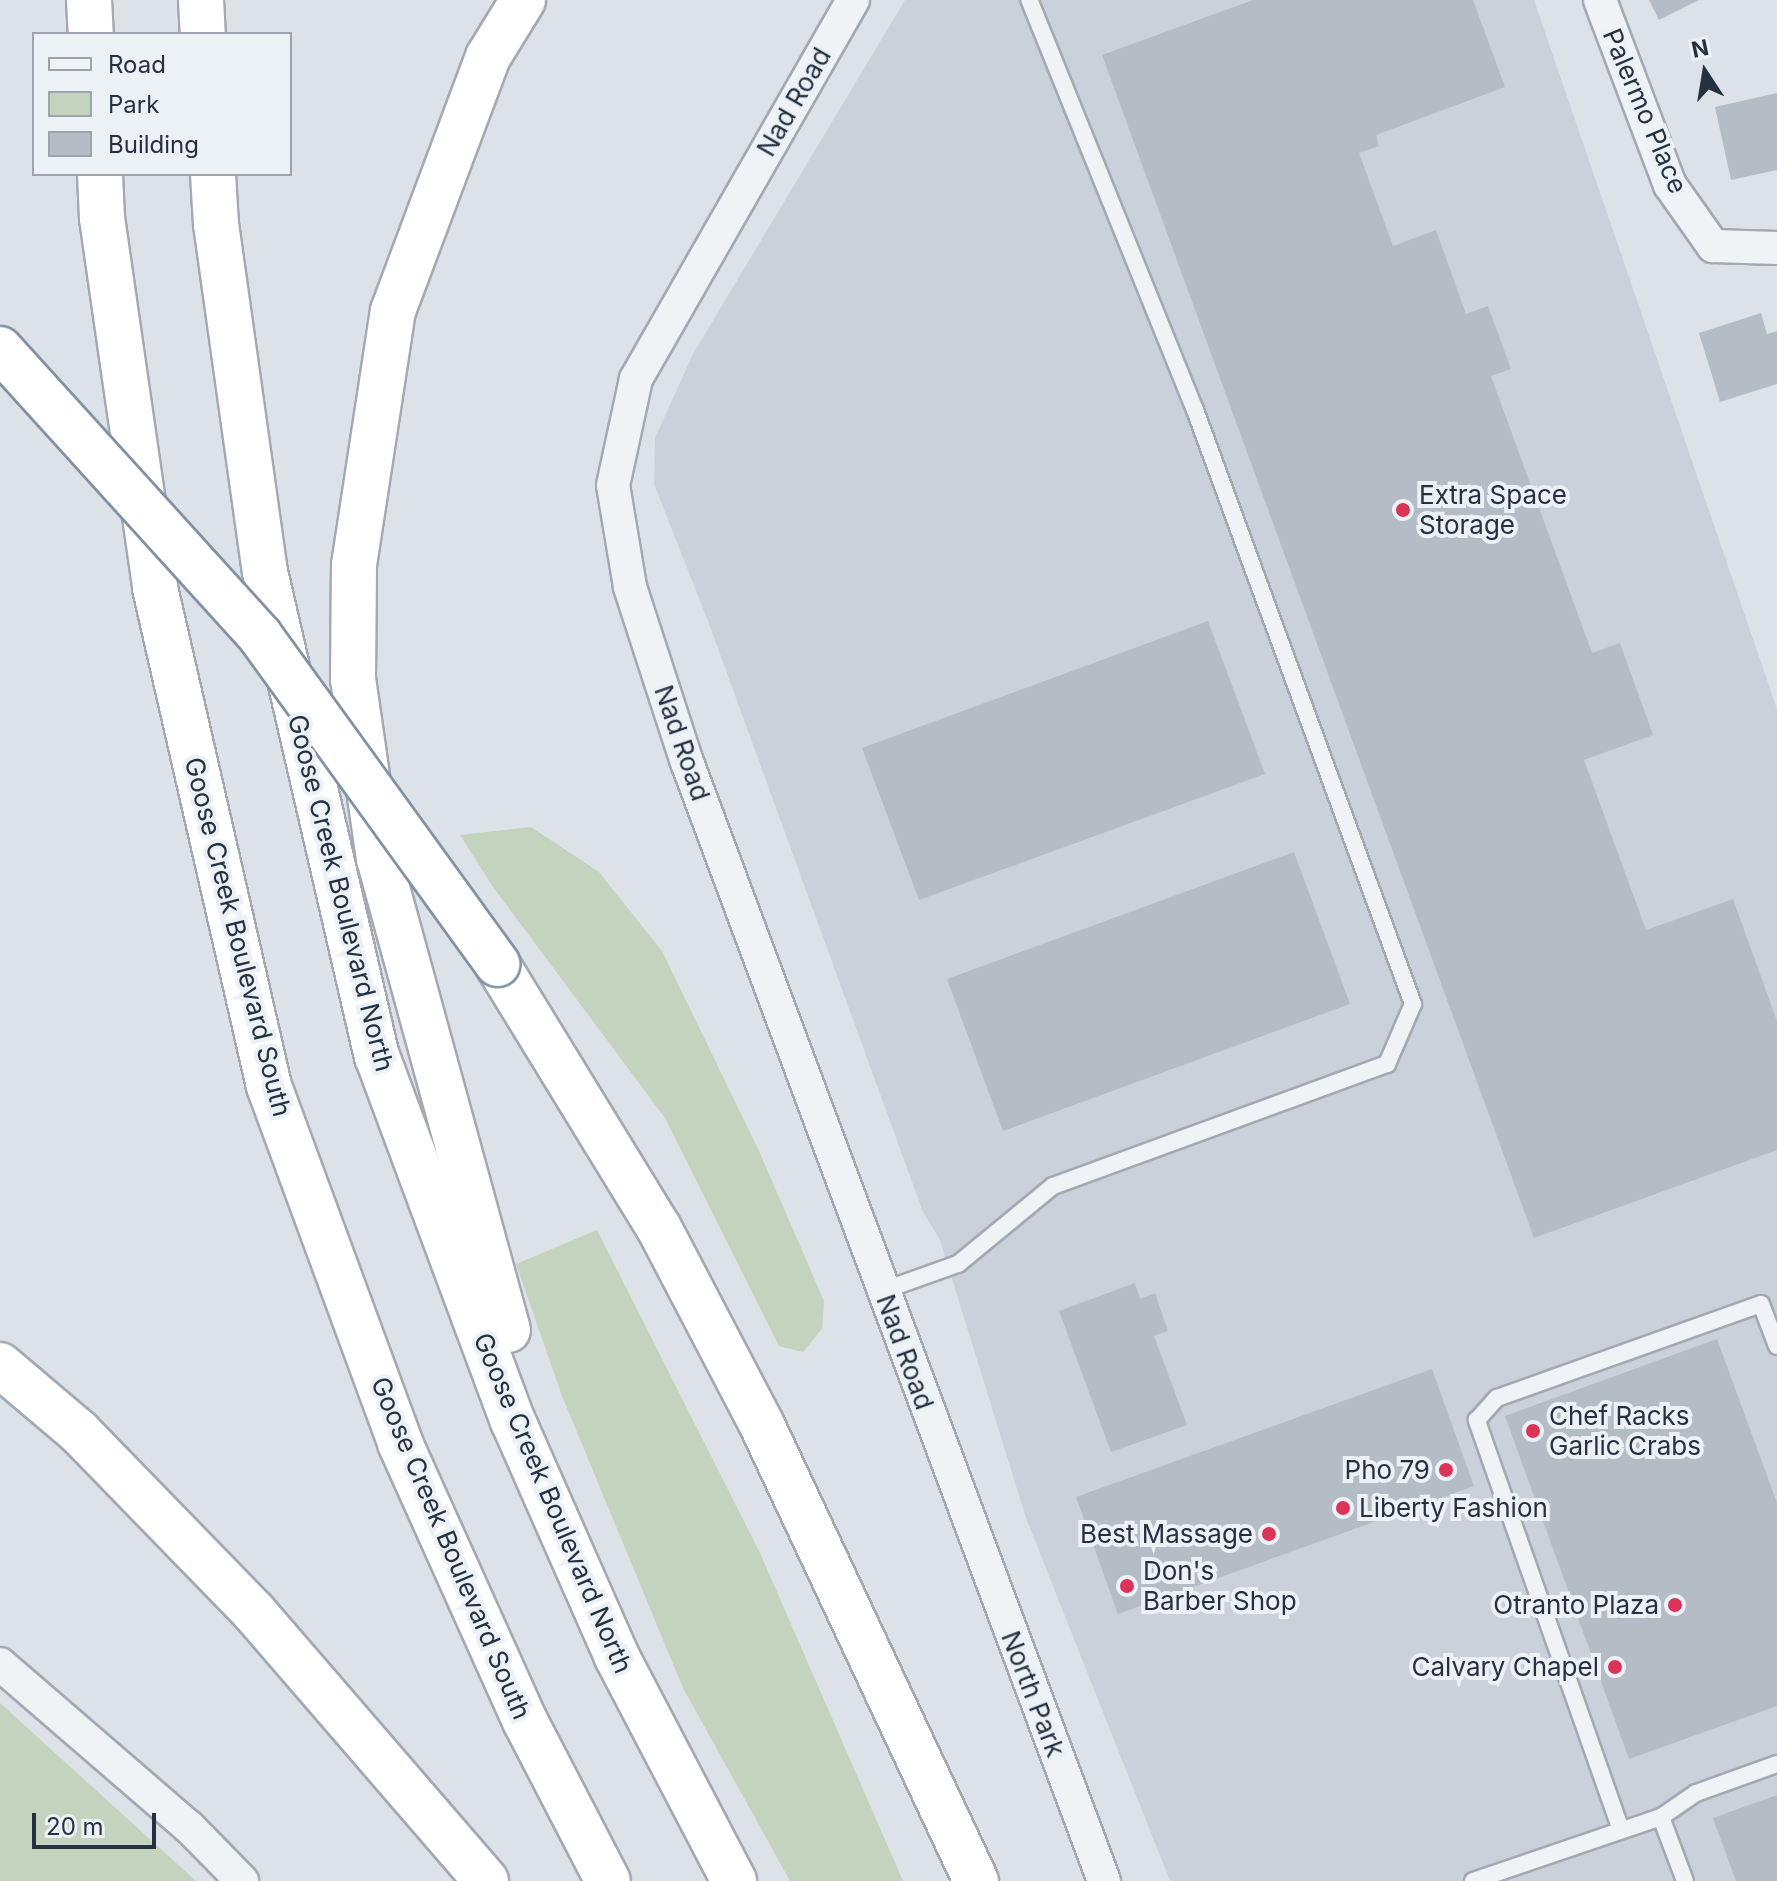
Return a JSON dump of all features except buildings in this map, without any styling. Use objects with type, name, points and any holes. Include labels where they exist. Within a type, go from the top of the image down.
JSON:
[{"type":"highway","points":[[89,0],[91,32]]},
{"type":"highway","points":[[201,0],[203,32]]},
{"type":"highway","points":[[523,0],[488,57],[393,311],[354,565],[353,679],[379,859],[486,1259],[597,1611]]},
{"type":"highway","name":"Goose Creek Boulevard South","points":[[100,176],[102,218],[155,588],[269,1086],[400,1443],[525,1721],[608,1881]]},
{"type":"highway","name":"Goose Creek Boulevard North","points":[[213,176],[216,224],[265,572],[377,1056],[513,1421],[617,1657],[734,1881]]},
{"type":"highway","points":[[0,349],[260,636],[497,964],[659,1228],[754,1409],[976,1881]]},
{"type":"highway","points":[[0,1365],[79,1432],[254,1612],[486,1881]]},
{"type":"street","name":"Nad Road","points":[[853,0],[636,379],[613,485],[630,587],[687,762],[962,1507]]},
{"type":"street","name":"Palermo Place","points":[[1600,0],[1670,185],[1713,246],[1777,248]]},
{"type":"street","name":"North Park","points":[[962,1507],[1104,1881]]},
{"type":"street","points":[[0,1664],[189,1827],[242,1881]]},
{"type":"lane","points":[[882,1291],[958,1264],[1053,1186],[1387,1064],[1413,1004],[1195,410],[1029,0]]},
{"type":"lane","points":[[1621,1830],[1477,1420],[1497,1398],[1761,1304],[1777,1346]]},
{"type":"lane","points":[[1473,1881],[1661,1817],[1696,1793],[1777,1764]]},
{"type":"lane","points":[[1661,1817],[1685,1881]]},
{"type":"shaded area","points":[[905,0],[1534,0],[1777,709],[1777,1881],[1170,1881],[1026,1518],[940,1240],[923,1212],[708,621],[654,484],[655,438],[693,354]]},
{"type":"green space","points":[[531,827],[599,872],[662,951],[759,1151],[824,1301],[822,1329],[803,1352],[779,1346],[665,1118],[493,887],[460,835]]},
{"type":"green space","points":[[597,1230],[760,1553],[903,1881],[790,1881],[683,1688],[562,1396],[516,1264]]},
{"type":"green space","points":[[0,1703],[196,1881],[0,1881]]},
{"type":"place","name":"Extra Space Storage","points":[[1403,510]]},
{"type":"place","name":"Chef Racks Garlic Crabs","points":[[1533,1431]]},
{"type":"place","name":"Pho 79","points":[[1446,1470]]},
{"type":"place","name":"Liberty Fashion","points":[[1343,1508]]},
{"type":"place","name":"Best Massage","points":[[1269,1534]]},
{"type":"place","name":"Don's Barber Shop","points":[[1127,1586]]},
{"type":"place","name":"Otranto Plaza","points":[[1675,1605]]},
{"type":"place","name":"Calvary Chapel","points":[[1615,1667]]}]
